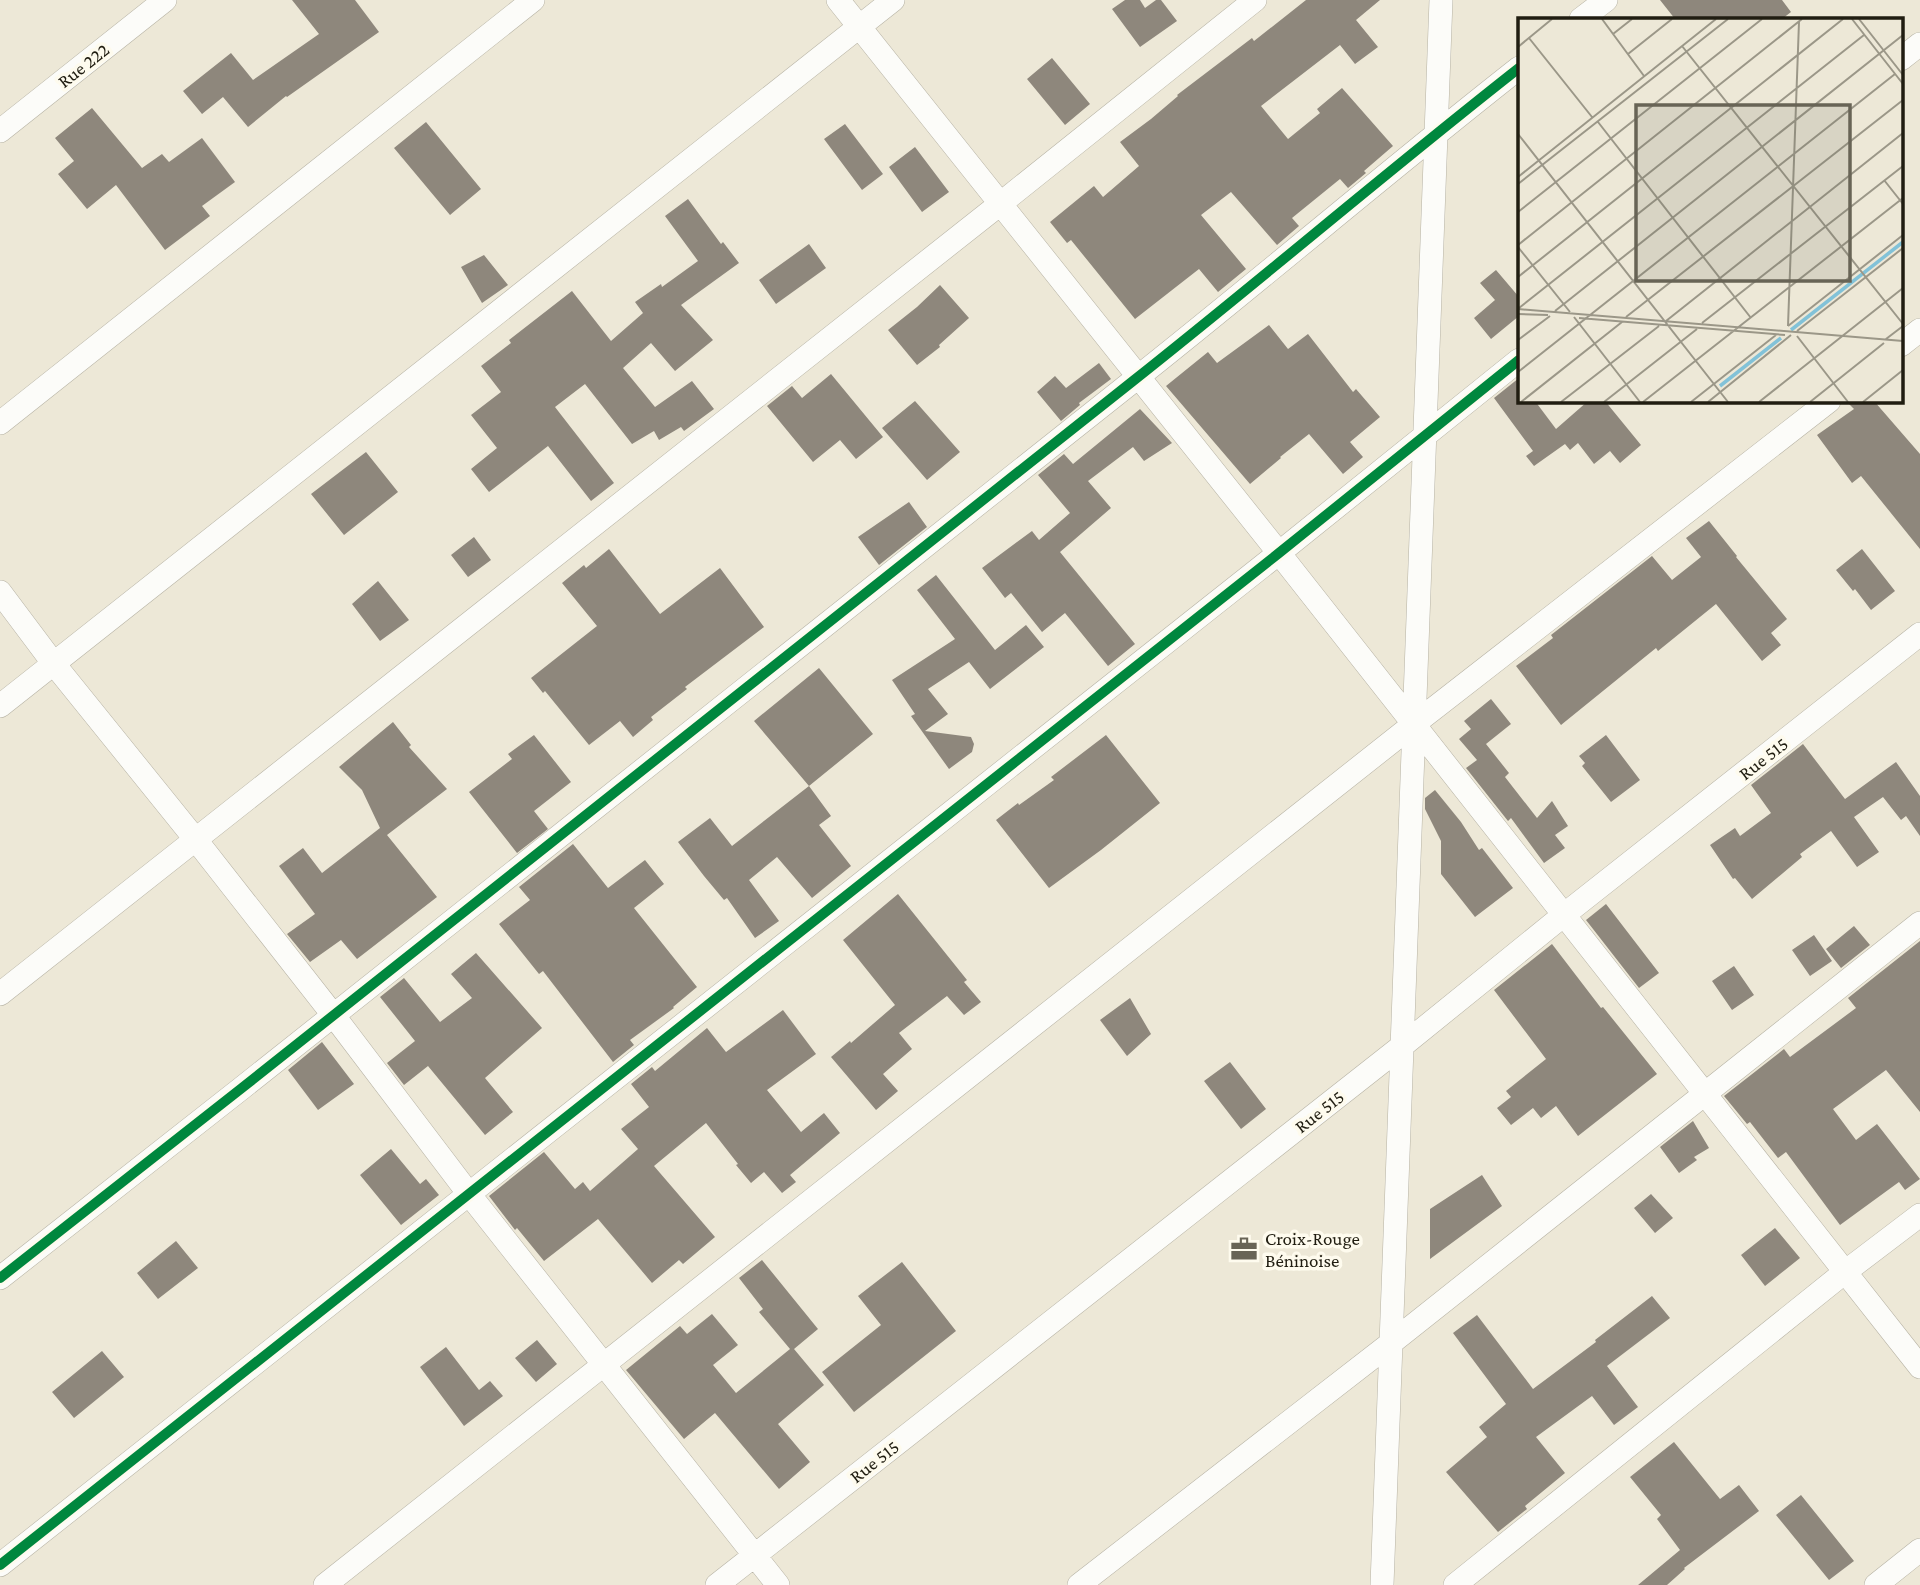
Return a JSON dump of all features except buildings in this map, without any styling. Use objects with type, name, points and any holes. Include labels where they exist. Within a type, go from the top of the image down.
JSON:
[{"type":"street","name":"Rue 222","points":[[0,131],[165,0]]},
{"type":"street","points":[[0,423],[533,0]]},
{"type":"street","points":[[838,0],[1565,914],[1920,1367]]},
{"type":"street","points":[[0,706],[893,0]]},
{"type":"street","points":[[0,994],[1255,0]]},
{"type":"street","points":[[1382,1585],[1441,0]]},
{"type":"street","points":[[1582,18],[1605,0]]},
{"type":"street","points":[[1902,58],[1920,44]]},
{"type":"street","points":[[0,1278],[1138,377],[1518,69]]},
{"type":"street","points":[[1902,344],[1920,330]]},
{"type":"street","points":[[0,1565],[1518,361]]},
{"type":"street","points":[[325,1585],[1414,724],[1828,402]]},
{"type":"street","points":[[0,592],[778,1585]]},
{"type":"street","name":"Rue 515","points":[[717,1585],[1920,634]]},
{"type":"street","points":[[1079,1585],[1391,1343],[1920,923]]},
{"type":"street","points":[[1455,1585],[1920,1215]]},
{"type":"street","points":[[1876,1585],[1920,1550]]},
{"type":"cycle path","points":[[0,1278],[992,494],[1518,69]]},
{"type":"cycle path","points":[[0,1565],[1518,361]]},
{"type":"place","name":"Croix-Rouge Béninoise","points":[[1244,1249]]}]
